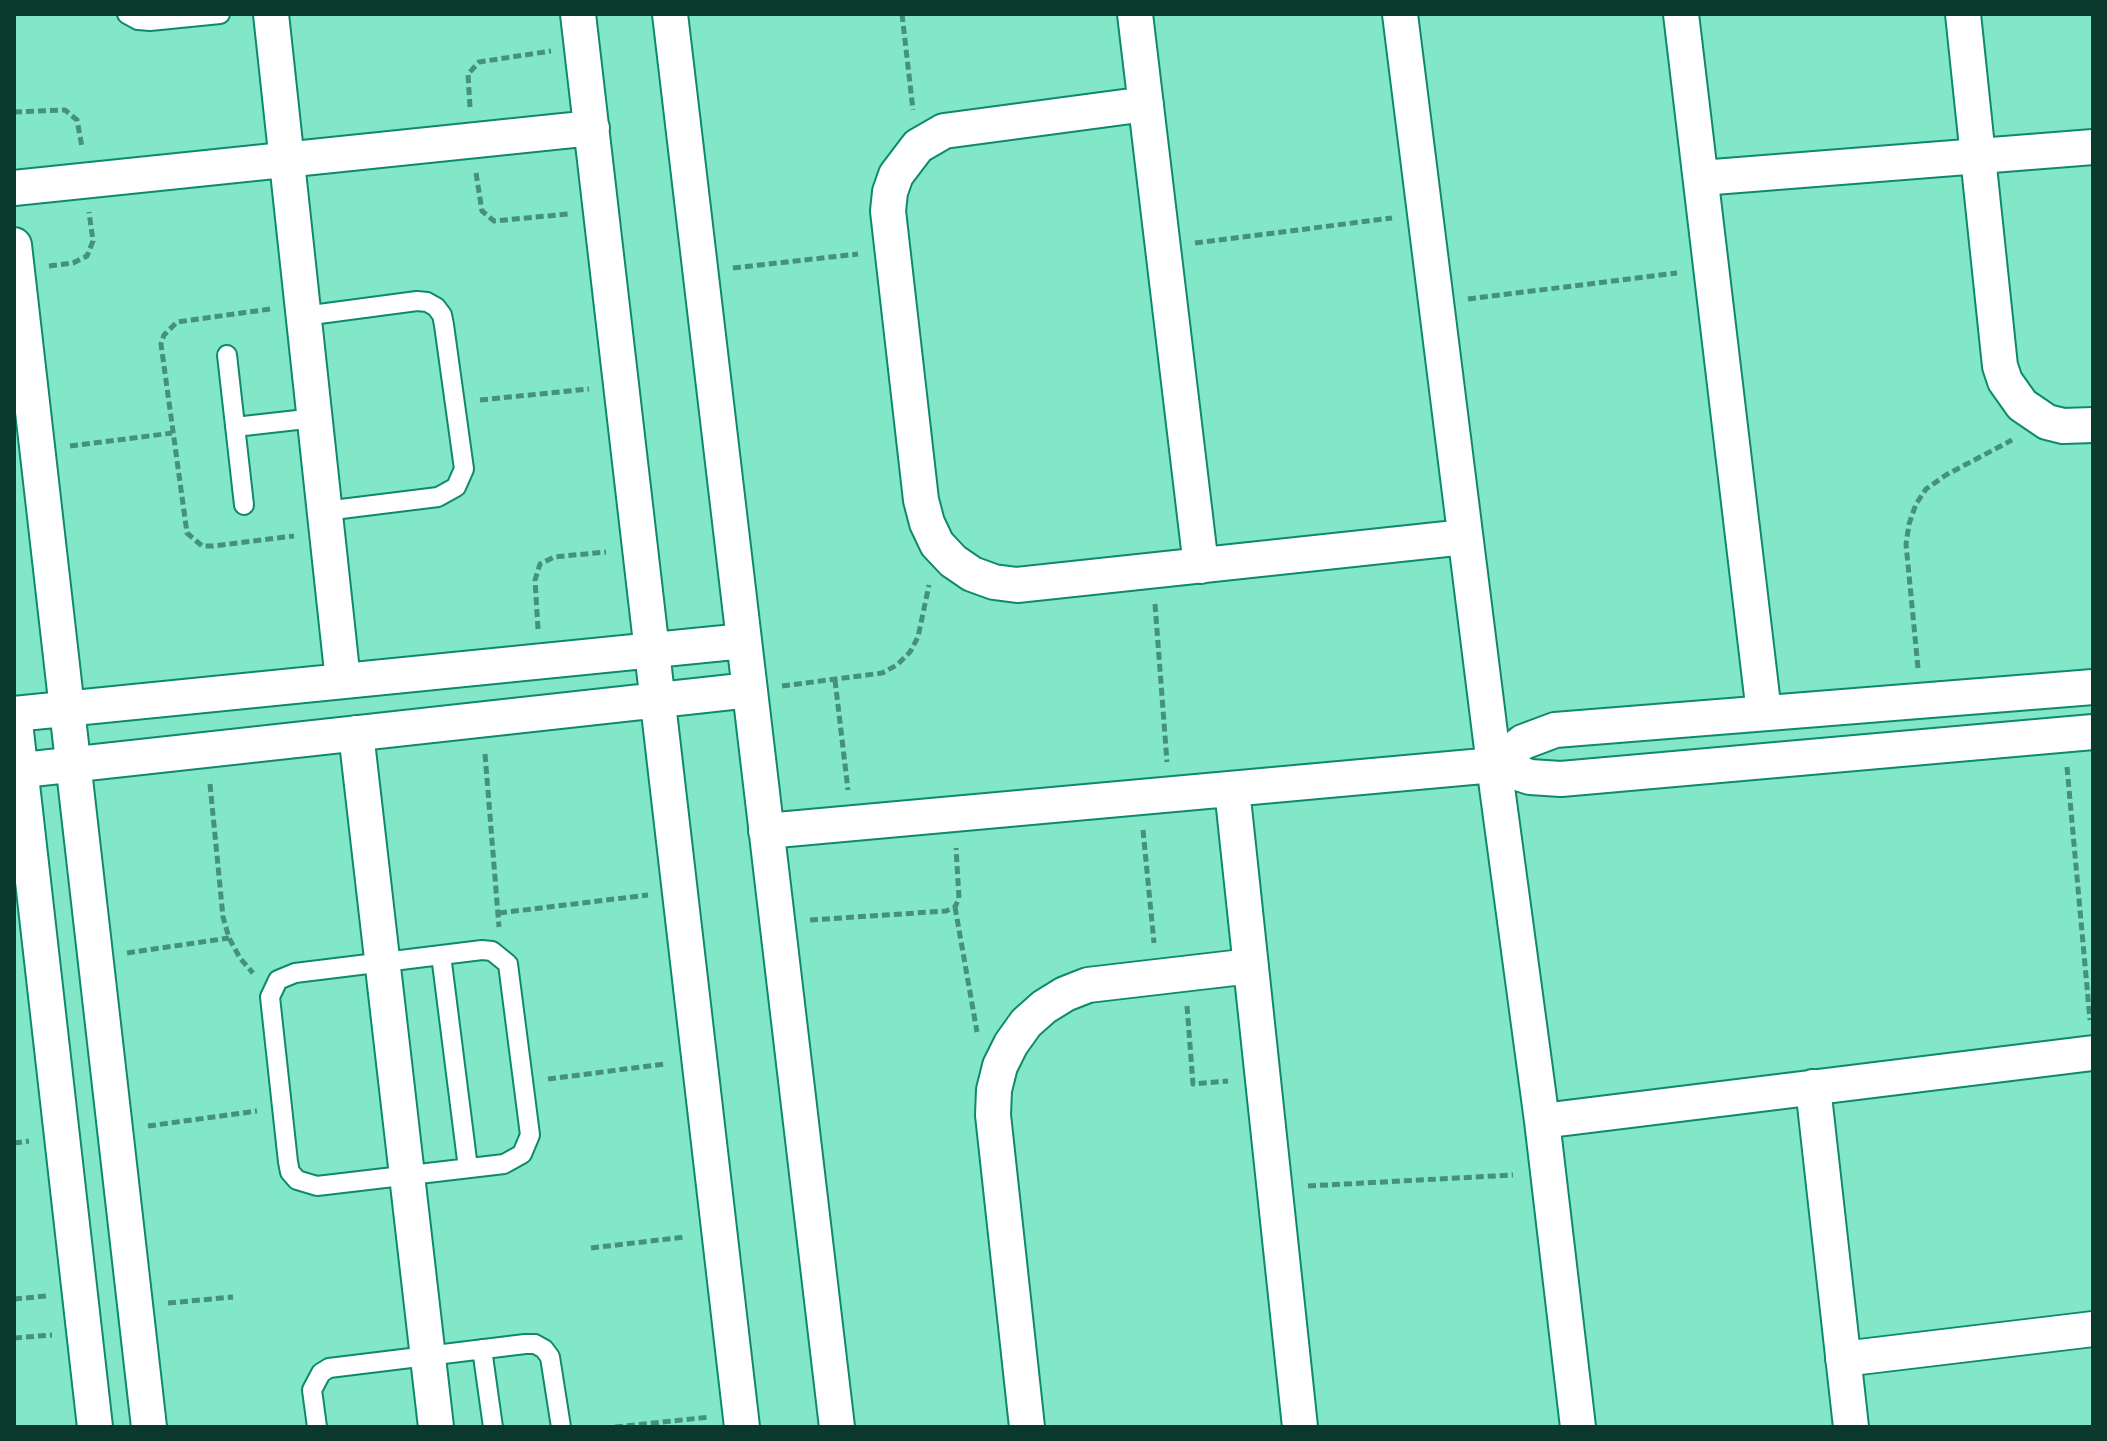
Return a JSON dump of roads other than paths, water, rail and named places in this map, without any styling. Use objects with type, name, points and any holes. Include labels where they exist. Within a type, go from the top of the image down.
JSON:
[{"type":"street","points":[[271,14],[343,681]]},
{"type":"street","points":[[578,14],[742,1420]]},
{"type":"street","points":[[670,14],[837,1427]]},
{"type":"street","points":[[1135,14],[1201,566]]},
{"type":"street","points":[[1400,14],[1542,1121],[1578,1427]]},
{"type":"street","points":[[1681,14],[1764,713]]},
{"type":"street","points":[[1963,14],[2000,366],[2012,394],[2034,415],[2063,426],[2093,425]]},
{"type":"street","points":[[1146,104],[958,128],[930,137],[918,146],[896,175],[888,211],[921,500],[937,544],[953,561],[972,574],[994,582],[1017,585],[1465,537]]},
{"type":"street","points":[[14,188],[592,128]]},
{"type":"street","points":[[1701,178],[2093,147]]},
{"type":"street","points":[[14,245],[149,1427]]},
{"type":"street","points":[[95,1427],[17,771],[14,714],[744,641]]},
{"type":"street","points":[[1494,765],[1523,742],[1555,730],[2093,687]]},
{"type":"street","points":[[17,771],[750,690]]},
{"type":"street","points":[[356,733],[436,1427]]},
{"type":"street","points":[[766,831],[1494,765],[1530,777],[1561,779],[2078,733]]},
{"type":"street","points":[[1232,789],[1300,1427]]},
{"type":"street","points":[[1027,1427],[993,1115],[994,1090],[1000,1066],[1026,1023],[1065,994],[1088,985],[1251,966]]},
{"type":"street","points":[[1542,1121],[2093,1053]]},
{"type":"street","points":[[1813,1087],[1851,1427]]},
{"type":"street","points":[[1843,1359],[2093,1329]]},
{"type":"lane","points":[[127,14],[138,20],[150,21],[220,14]]},
{"type":"lane","points":[[304,316],[427,302],[436,307],[442,315],[464,469],[456,487],[438,497],[325,511]]},
{"type":"lane","points":[[227,355],[244,505]]},
{"type":"lane","points":[[235,427],[315,418]]},
{"type":"lane","points":[[492,951],[508,964],[530,1135],[522,1154],[504,1164],[317,1186],[297,1180],[290,1172],[288,1162],[270,997],[278,980],[295,973],[441,955],[492,951]]},
{"type":"lane","points":[[441,955],[468,1168]]},
{"type":"lane","points":[[317,1427],[312,1390],[321,1373],[338,1366],[525,1344],[535,1344],[550,1357],[561,1427]]},
{"type":"lane","points":[[482,1349],[493,1427]]}]
